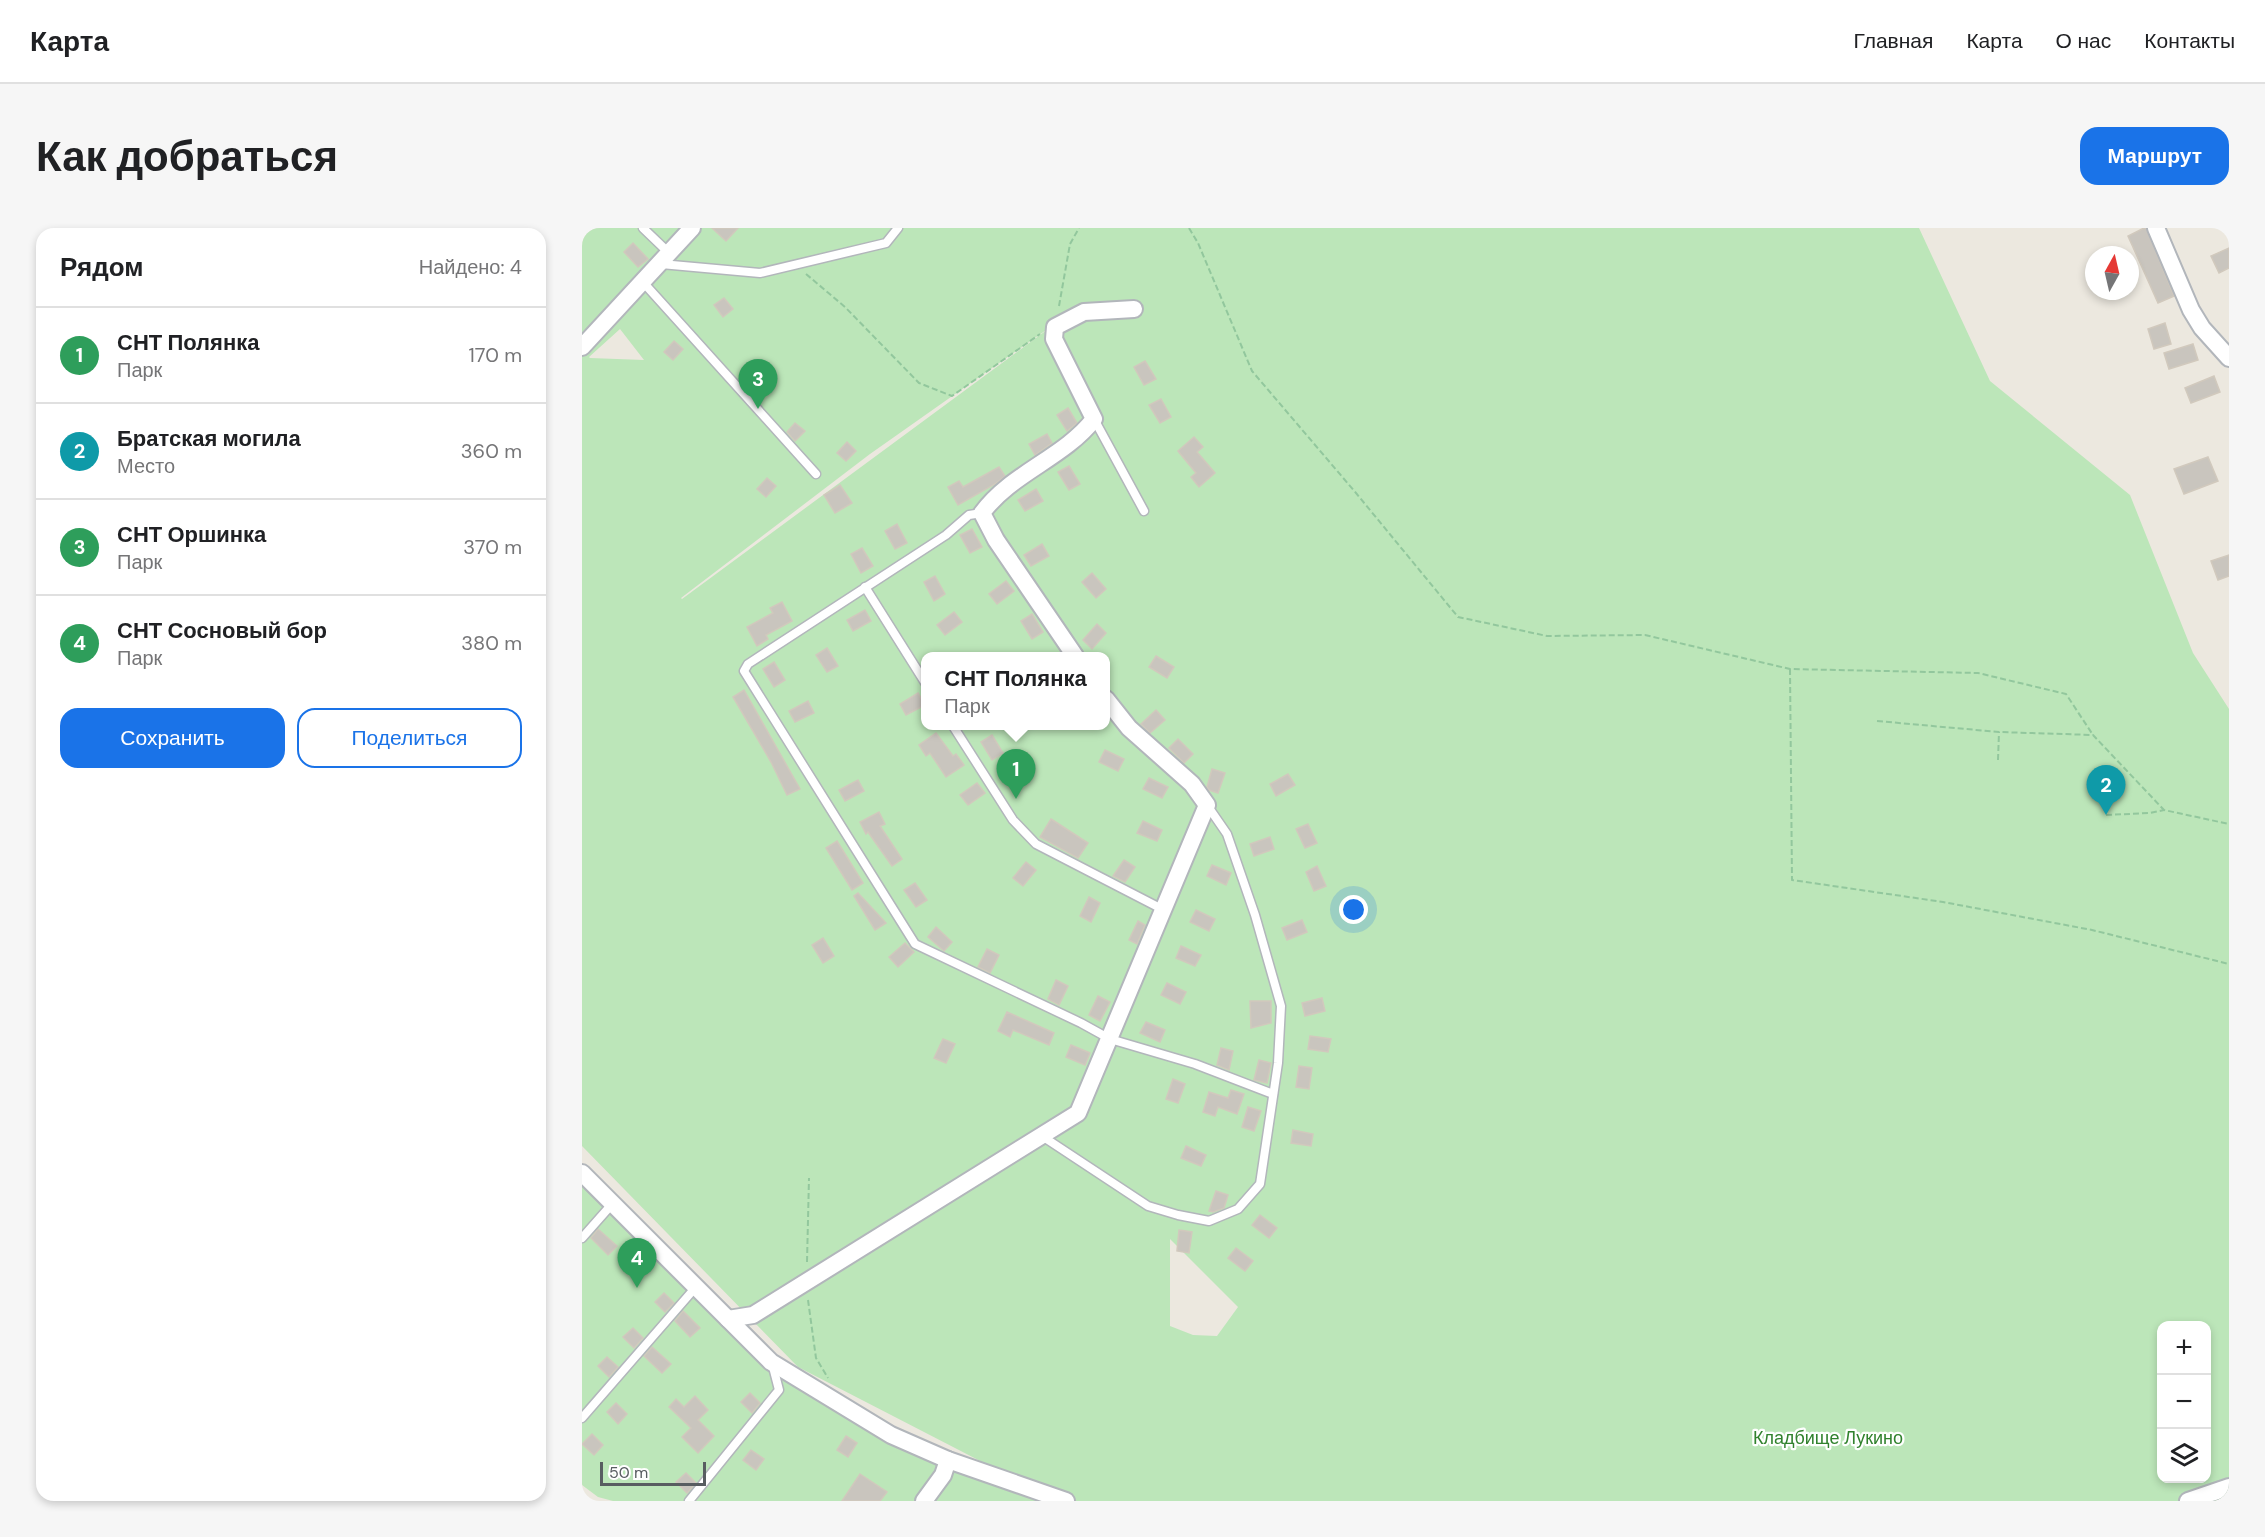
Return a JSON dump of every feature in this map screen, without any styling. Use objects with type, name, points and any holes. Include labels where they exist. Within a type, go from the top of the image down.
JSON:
[{"type":"street","points":[[582,347],[692,228]]},
{"type":"street","points":[[2156,228],[2191,310],[2202,328],[2229,358]]},
{"type":"street","points":[[1072,652],[996,540],[982,513],[988,504],[1023,476],[1081,435],[1094,419],[1054,339],[1055,327],[1084,312],[1134,309]]},
{"type":"street","points":[[728,1319],[753,1315],[1078,1113],[1207,805],[1192,784],[1129,728],[1110,704]]},
{"type":"street","points":[[582,1173],[771,1362],[891,1435],[948,1460],[1066,1501]]},
{"type":"street","points":[[924,1501],[943,1475],[948,1460]]},
{"type":"street","points":[[2188,1501],[2229,1487]]},
{"type":"lane","points":[[643,228],[664,258],[760,273],[885,243],[898,228]]},
{"type":"lane","points":[[642,281],[816,474]]},
{"type":"lane","points":[[1094,419],[1144,511]]},
{"type":"lane","points":[[982,513],[969,515],[946,535],[748,664],[744,671],[915,944],[1082,1023],[1110,1039],[1195,1064],[1273,1094]]},
{"type":"lane","points":[[865,587],[921,676]]},
{"type":"lane","points":[[956,730],[1013,820],[1036,844],[1162,909]]},
{"type":"lane","points":[[1041,1136],[1148,1206],[1209,1221],[1238,1209],[1260,1184],[1278,1063],[1281,1006],[1255,915],[1227,834],[1207,805]]},
{"type":"lane","points":[[582,1238],[613,1203]]},
{"type":"lane","points":[[582,1419],[695,1288]]},
{"type":"lane","points":[[689,1501],[779,1390],[771,1362]]},
{"type":"path","points":[[794,265],[845,307],[919,383],[952,396],[1051,326],[1055,327],[1070,244],[1079,228]]},
{"type":"path","points":[[1189,228],[1198,243],[1252,371],[1458,617],[1547,636],[1645,635],[1790,669],[1978,673],[2066,694],[2093,735],[2164,810]]},
{"type":"path","points":[[1790,669],[1792,880],[1943,902],[2092,930],[2229,964]]},
{"type":"path","points":[[1876,721],[1999,732],[2093,735]]},
{"type":"path","points":[[1998,760],[1999,732]]},
{"type":"path","points":[[2106,815],[2164,810],[2229,824]]},
{"type":"path","points":[[809,1178],[808,1307],[816,1358],[832,1383]]},
{"type":"green space","name":"Кладбище Лукино","points":[[582,228],[1919,228],[1990,381],[2130,495],[2193,653],[2229,709],[2229,1501],[613,1501],[598,1497],[582,1485],[582,1169],[771,1373],[915,1439],[1025,1484],[798,1367],[582,1146]],"holes":[[[1059,321],[682,599],[870,454]],[[620,329],[644,360],[590,358],[589,357]],[[1170,1239],[1238,1307],[1217,1336],[1193,1335],[1170,1326]]]},
{"type":"building","points":[[712,228],[738,228],[726,241]]},
{"type":"building","points":[[2146,228],[2174,296],[2158,303],[2139,261],[2139,246],[2132,246],[2128,236]]},
{"type":"building","points":[[633,243],[648,259],[638,267],[624,252]]},
{"type":"building","points":[[2229,248],[2229,268],[2219,273],[2211,256]]},
{"type":"building","points":[[724,298],[733,309],[723,317],[714,305]]},
{"type":"building","points":[[2165,323],[2171,344],[2154,349],[2148,329]]},
{"type":"building","points":[[674,341],[683,349],[673,360],[664,352]]},
{"type":"building","points":[[2193,344],[2198,360],[2169,369],[2164,353]]},
{"type":"building","points":[[1145,361],[1156,379],[1144,385],[1134,367]]},
{"type":"building","points":[[759,375],[768,383],[758,394],[749,386]]},
{"type":"building","points":[[2214,376],[2220,392],[2191,403],[2185,388]]},
{"type":"building","points":[[1161,399],[1171,417],[1160,423],[1149,405]]},
{"type":"building","points":[[1068,408],[1077,423],[1067,431],[1057,415]]},
{"type":"building","points":[[795,423],[805,431],[795,441],[787,432]]},
{"type":"building","points":[[1047,434],[1052,443],[1035,455],[1029,444]]},
{"type":"building","points":[[1194,437],[1203,447],[1197,452],[1215,473],[1199,487],[1191,477],[1196,473],[1178,451]]},
{"type":"building","points":[[847,442],[856,451],[846,461],[837,453]]},
{"type":"building","points":[[2208,457],[2218,481],[2184,494],[2174,469]]},
{"type":"building","points":[[1069,466],[1080,484],[1069,490],[1058,472]]},
{"type":"building","points":[[999,467],[1005,476],[958,505],[948,487],[959,481],[963,487]]},
{"type":"building","points":[[767,478],[776,486],[766,497],[757,489]]},
{"type":"building","points":[[840,485],[852,503],[835,513],[824,495]]},
{"type":"building","points":[[1036,489],[1043,501],[1025,511],[1018,500]]},
{"type":"building","points":[[897,524],[907,543],[895,549],[885,531]]},
{"type":"building","points":[[972,529],[982,547],[970,553],[960,535]]},
{"type":"building","points":[[1042,544],[1049,556],[1031,566],[1024,555]]},
{"type":"building","points":[[862,548],[873,566],[861,573],[851,554]]},
{"type":"building","points":[[2229,555],[2229,576],[2218,580],[2211,561]]},
{"type":"building","points":[[1092,573],[1106,589],[1096,598],[1082,582]]},
{"type":"building","points":[[935,576],[945,594],[934,601],[924,582]]},
{"type":"building","points":[[1006,581],[1014,591],[997,604],[989,594]]},
{"type":"building","points":[[782,602],[792,621],[766,635],[768,639],[757,646],[747,627],[773,613],[770,608]]},
{"type":"building","points":[[865,610],[871,621],[853,631],[847,620]]},
{"type":"building","points":[[954,612],[962,622],[945,635],[937,625]]},
{"type":"building","points":[[1032,614],[1043,632],[1032,639],[1021,621]]},
{"type":"building","points":[[1097,624],[1106,633],[1092,649],[1083,640]]},
{"type":"building","points":[[827,648],[838,666],[827,672],[816,655]]},
{"type":"building","points":[[1156,656],[1174,667],[1167,678],[1149,667]]},
{"type":"building","points":[[774,662],[785,680],[774,687],[763,669]]},
{"type":"building","points":[[744,690],[800,789],[787,795],[771,762],[733,697]]},
{"type":"building","points":[[918,693],[921,698],[921,707],[906,715],[900,704]]},
{"type":"building","points":[[808,701],[814,713],[795,722],[789,711]]},
{"type":"building","points":[[1156,710],[1165,720],[1150,733],[1141,724]]},
{"type":"building","points":[[936,733],[953,756],[956,754],[964,765],[946,777],[930,753],[926,756],[919,745]]},
{"type":"building","points":[[992,735],[1003,753],[992,760],[981,742]]},
{"type":"building","points":[[1178,739],[1193,754],[1184,763],[1169,748]]},
{"type":"building","points":[[1105,750],[1124,759],[1118,771],[1099,762]]},
{"type":"building","points":[[1212,769],[1225,773],[1218,793],[1207,787]]},
{"type":"building","points":[[1288,774],[1295,785],[1276,796],[1270,784]]},
{"type":"building","points":[[1149,778],[1168,787],[1162,798],[1143,789]]},
{"type":"building","points":[[858,780],[864,791],[845,801],[839,790]]},
{"type":"building","points":[[977,783],[985,793],[968,805],[960,795]]},
{"type":"building","points":[[879,812],[885,824],[880,826],[902,859],[892,866],[868,832],[866,834],[860,822]]},
{"type":"building","points":[[1051,819],[1088,843],[1078,858],[1040,837]]},
{"type":"building","points":[[1143,821],[1162,830],[1157,841],[1137,833]]},
{"type":"building","points":[[1308,824],[1317,843],[1305,848],[1296,829]]},
{"type":"building","points":[[1270,837],[1274,849],[1254,856],[1250,844]]},
{"type":"building","points":[[837,841],[863,883],[852,890],[826,848]]},
{"type":"building","points":[[1124,860],[1135,867],[1125,882],[1113,876]]},
{"type":"building","points":[[1026,862],[1036,870],[1023,886],[1013,878]]},
{"type":"building","points":[[1212,865],[1231,873],[1226,885],[1207,876]]},
{"type":"building","points":[[1317,866],[1326,886],[1314,891],[1306,872]]},
{"type":"building","points":[[915,883],[927,900],[916,907],[904,890]]},
{"type":"building","points":[[858,893],[886,923],[875,930],[854,896]]},
{"type":"building","points":[[1089,897],[1100,903],[1091,922],[1080,916]]},
{"type":"building","points":[[1196,910],[1215,919],[1209,931],[1190,922]]},
{"type":"building","points":[[1302,920],[1307,932],[1287,940],[1282,928]]},
{"type":"building","points":[[1138,921],[1145,925],[1137,944],[1129,940]]},
{"type":"building","points":[[936,927],[952,942],[944,951],[928,937]]},
{"type":"building","points":[[823,938],[834,956],[823,963],[812,945]]},
{"type":"building","points":[[905,943],[914,952],[898,967],[889,957]]},
{"type":"building","points":[[1181,946],[1201,955],[1195,966],[1176,958]]},
{"type":"building","points":[[987,949],[999,955],[990,973],[978,967]]},
{"type":"building","points":[[1056,980],[1068,986],[1059,1005],[1048,999]]},
{"type":"building","points":[[1167,983],[1186,992],[1180,1004],[1161,995]]},
{"type":"building","points":[[1098,996],[1110,1002],[1100,1021],[1089,1015]]},
{"type":"building","points":[[1322,998],[1325,1011],[1305,1016],[1302,1003]]},
{"type":"building","points":[[1250,1001],[1271,1001],[1271,1023],[1251,1028]]},
{"type":"building","points":[[1007,1012],[1054,1033],[1049,1045],[1013,1030],[1010,1037],[998,1031]]},
{"type":"building","points":[[1146,1022],[1165,1030],[1160,1042],[1140,1033]]},
{"type":"building","points":[[1310,1036],[1331,1039],[1328,1052],[1308,1049]]},
{"type":"building","points":[[943,1039],[955,1044],[946,1063],[934,1058]]},
{"type":"building","points":[[1071,1045],[1090,1053],[1085,1065],[1066,1057]]},
{"type":"building","points":[[1221,1048],[1233,1051],[1229,1070],[1217,1065]]},
{"type":"building","points":[[1259,1060],[1271,1063],[1267,1083],[1254,1080]]},
{"type":"building","points":[[1299,1066],[1312,1068],[1309,1089],[1296,1087]]},
{"type":"building","points":[[1173,1079],[1185,1084],[1178,1103],[1166,1099]]},
{"type":"building","points":[[1231,1090],[1244,1094],[1237,1114],[1218,1107],[1215,1116],[1203,1112],[1209,1092],[1228,1098]]},
{"type":"building","points":[[1248,1107],[1261,1111],[1254,1131],[1242,1127]]},
{"type":"building","points":[[1293,1130],[1313,1134],[1311,1146],[1291,1143]]},
{"type":"building","points":[[1186,1146],[1206,1155],[1201,1166],[1181,1158]]},
{"type":"building","points":[[1216,1191],[1228,1195],[1224,1208],[1213,1212],[1209,1211]]},
{"type":"building","points":[[1260,1215],[1277,1228],[1269,1238],[1252,1225]]},
{"type":"building","points":[[598,1229],[617,1246],[608,1255],[591,1238]]},
{"type":"building","points":[[1179,1230],[1192,1232],[1189,1253],[1177,1251]]},
{"type":"building","points":[[1236,1248],[1253,1261],[1245,1271],[1228,1258]]},
{"type":"building","points":[[664,1293],[674,1303],[665,1312],[655,1302]]},
{"type":"building","points":[[683,1311],[700,1328],[690,1337],[675,1321]]},
{"type":"building","points":[[633,1328],[643,1338],[634,1348],[623,1337]]},
{"type":"building","points":[[652,1347],[671,1364],[662,1373],[644,1356]]},
{"type":"building","points":[[607,1357],[618,1367],[609,1377],[598,1366]]},
{"type":"building","points":[[750,1393],[760,1403],[752,1413],[741,1402]]},
{"type":"building","points":[[695,1396],[708,1410],[698,1420],[714,1436],[698,1453],[682,1437],[691,1428],[669,1407],[676,1399],[684,1407]]},
{"type":"building","points":[[616,1403],[627,1414],[618,1424],[607,1412]]},
{"type":"building","points":[[592,1434],[603,1445],[594,1455],[582,1444]]},
{"type":"building","points":[[846,1436],[857,1443],[848,1457],[837,1450]]},
{"type":"building","points":[[751,1450],[764,1459],[756,1470],[743,1460]]},
{"type":"building","points":[[686,1473],[696,1483],[687,1493],[676,1482]]},
{"type":"building","points":[[860,1474],[887,1492],[880,1501],[842,1501]]},
{"type":"place","name":"СНТ Оршинка","points":[[758,409]]},
{"type":"place","name":"СНТ Полянка","points":[[1016,799]]},
{"type":"place","name":"Братская могила","points":[[2106,815]]},
{"type":"place","name":"СНТ Сосновый бор","points":[[637,1288]]}]
